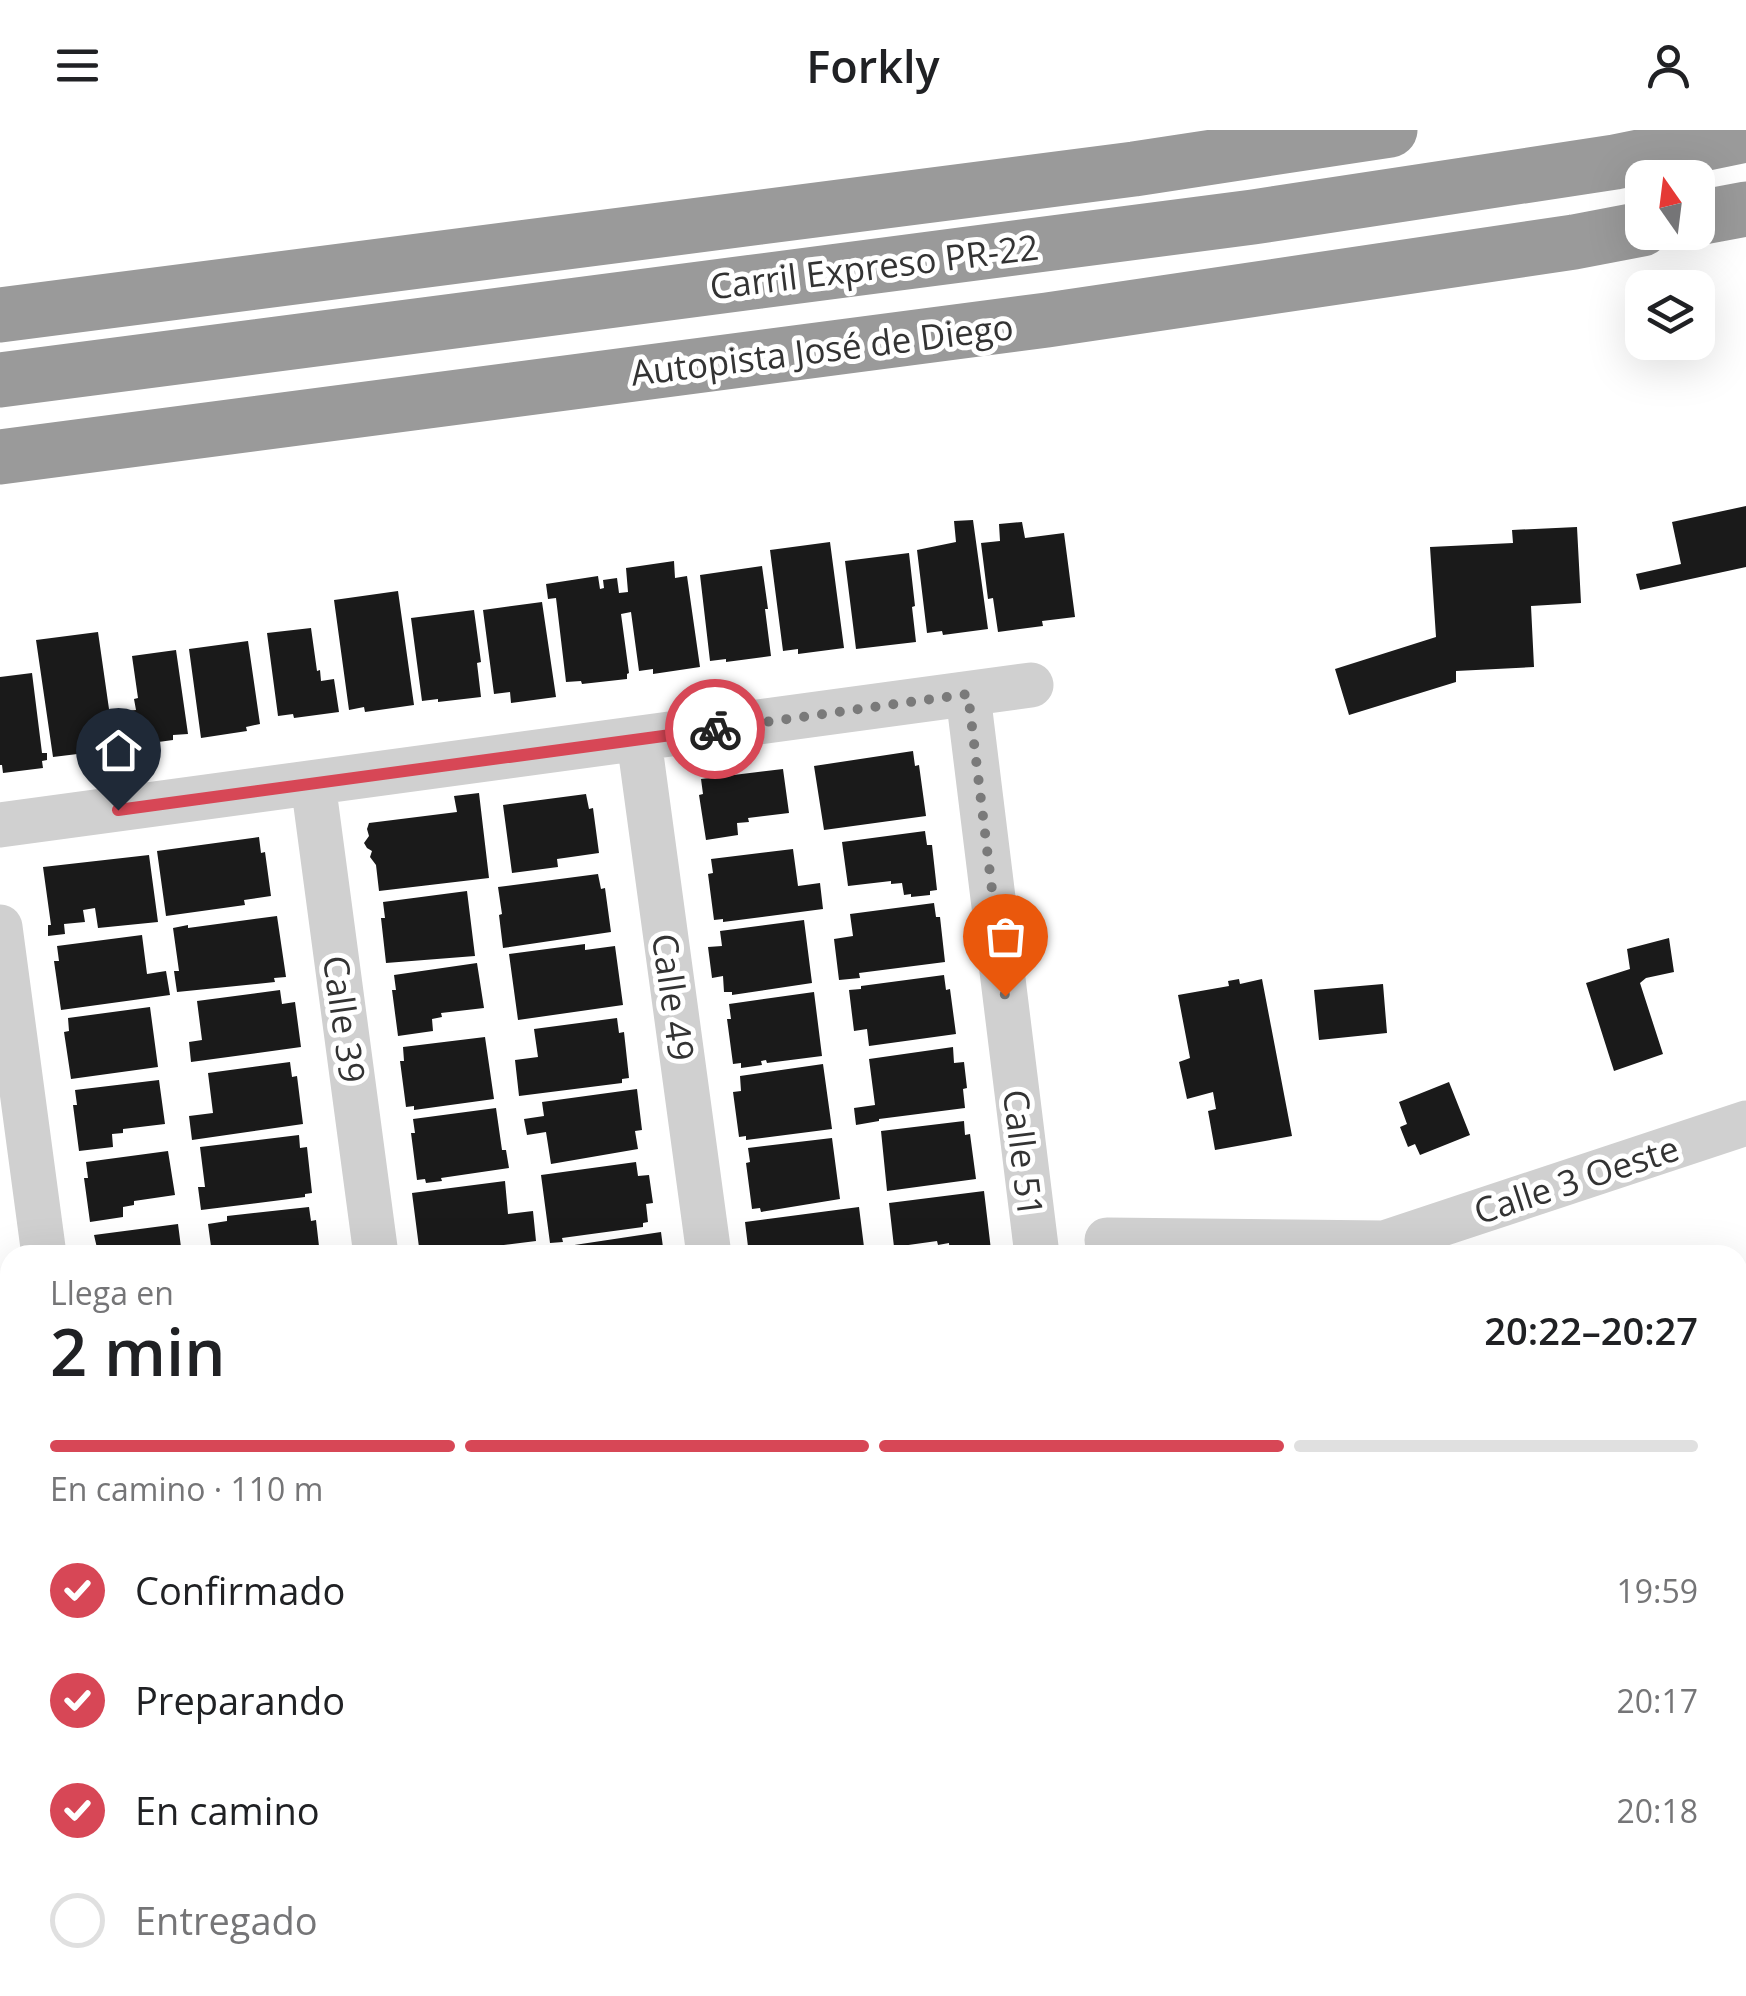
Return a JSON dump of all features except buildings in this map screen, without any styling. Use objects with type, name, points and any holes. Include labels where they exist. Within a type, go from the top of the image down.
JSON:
[{"type":"highway","points":[[0,315],[1134,169],[1390,130]]},
{"type":"highway","name":"Carril Expreso PR-22","points":[[0,380],[1253,217],[1615,162],[1746,136]]},
{"type":"highway","points":[[1715,215],[1746,209]]},
{"type":"highway","name":"Autopista José de Diego","points":[[0,458],[1048,320],[1625,232]]},
{"type":"street","points":[[0,825],[1031,685]]},
{"type":"street","name":"Calle 51","points":[[968,694],[1036,1245]]},
{"type":"street","name":"Calle 49","points":[[639,740],[708,1245]]},
{"type":"street","name":"Calle 39","points":[[313,783],[375,1245]]},
{"type":"street","points":[[0,928],[43,1245]]},
{"type":"street","name":"Calle 3 Oeste","points":[[1106,1240],[1384,1243],[1746,1123]]},
{"type":"way so far","points":[[715,729],[968,694],[1005,996]]},
{"type":"route","points":[[118,810],[715,729]]}]
